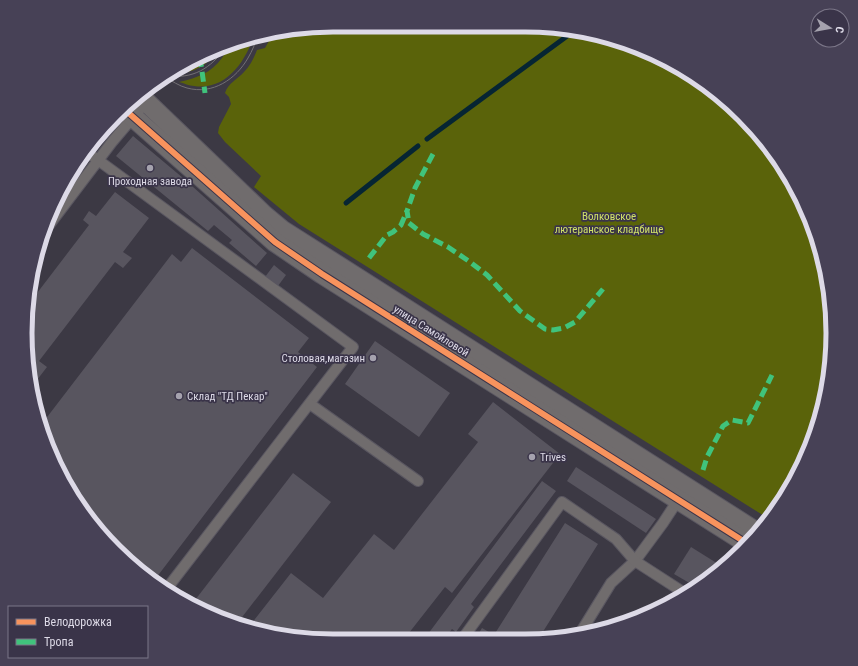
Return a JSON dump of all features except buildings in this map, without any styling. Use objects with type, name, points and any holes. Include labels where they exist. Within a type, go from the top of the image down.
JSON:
[{"type":"street","name":"улица Самойловой","points":[[144,100],[264,215],[282,230],[682,493],[743,540]]},
{"type":"street","name":"улица Самойловой","points":[[129,113],[275,242],[322,274],[682,493],[752,530]]},
{"type":"lane","points":[[56,216],[98,160],[127,114]]},
{"type":"lane","points":[[91,155],[353,348],[170,586]]},
{"type":"lane","points":[[310,404],[418,481]]},
{"type":"lane","points":[[583,628],[612,583],[635,561],[663,523],[682,493]]},
{"type":"lane","points":[[465,634],[562,502],[616,539],[635,561],[681,591]]},
{"type":"green space","name":"Волковское лютеранское кладбище","points":[[333,32],[525,32],[584,38],[622,48],[676,72],[708,94],[738,120],[764,150],[786,183],[795,200],[816,255],[825,313],[825,353],[816,411],[795,466],[786,484],[764,516],[299,224],[254,187],[261,176],[225,142],[218,133],[219,127],[231,104],[229,97],[225,93],[226,90],[242,75],[253,59],[257,50],[265,48],[269,39],[294,35]]},
{"type":"green space","points":[[251,43],[246,55],[240,64],[225,79],[216,84],[192,86],[179,82],[198,77],[213,68],[226,52]]},
{"type":"green space","points":[[211,58],[198,69],[181,73]]},
{"type":"waterway","points":[[427,139],[568,36]]},
{"type":"waterway","points":[[346,203],[418,146]]},
{"type":"tram line","points":[[170,80],[181,86],[197,90],[223,84],[243,66],[256,42]]},
{"type":"tram line","points":[[175,77],[185,76],[200,71],[207,67],[221,54]]},
{"type":"marked path","points":[[201,63],[205,93]]},
{"type":"marked path","points":[[433,154],[415,188],[407,211],[409,223],[423,234],[448,247],[487,275],[520,311],[545,329],[553,330],[564,328],[575,322],[603,289]]},
{"type":"marked path","points":[[369,258],[387,235],[401,225],[407,211]]},
{"type":"marked path","points":[[703,470],[707,457],[723,426],[732,420],[748,423],[772,375]]},
{"type":"cycle path","points":[[128,113],[275,242],[322,274],[743,541]]},
{"type":"place","name":"Проходная завода","points":[[150,168]]},
{"type":"place","name":"Столовая,магазин","points":[[373,358]]},
{"type":"place","name":"Склад \"ТД Пекар\"","points":[[179,396]]},
{"type":"place","name":"Trives","points":[[532,457]]}]
